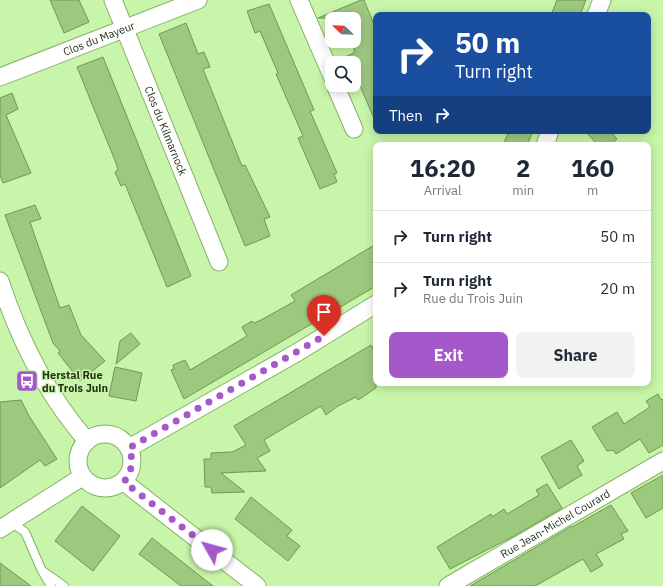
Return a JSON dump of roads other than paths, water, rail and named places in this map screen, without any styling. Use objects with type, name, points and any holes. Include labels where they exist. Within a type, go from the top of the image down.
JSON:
[{"type":"street","name":"Clos du Kilmarnock","points":[[113,0],[220,262]]},
{"type":"street","name":"Clos du Mayeur","points":[[0,77],[198,0]]},
{"type":"street","points":[[299,0],[325,57]]},
{"type":"street","points":[[597,12],[602,0]]},
{"type":"street","points":[[338,92],[354,129]]},
{"type":"street","points":[[0,281],[22,338],[47,386],[73,425],[87,441]]},
{"type":"street","points":[[129,448],[298,352],[373,306]]},
{"type":"street","points":[[110,434],[123,440],[129,448],[132,466],[124,482],[107,489],[98,488],[90,484],[82,477],[78,463],[78,454],[87,441],[95,436],[110,434]]},
{"type":"street","name":"Rue Jean-Michel Courard","points":[[448,586],[663,461]]},
{"type":"street","points":[[6,526],[82,477]]},
{"type":"street","points":[[124,482],[257,586]]},
{"type":"lane","points":[[6,526],[25,532],[42,571],[51,586]]},
{"type":"lane","points":[[42,571],[64,586]]},
{"type":"place","name":"Herstal Rue du Trois Juin","points":[[27,381]]}]
